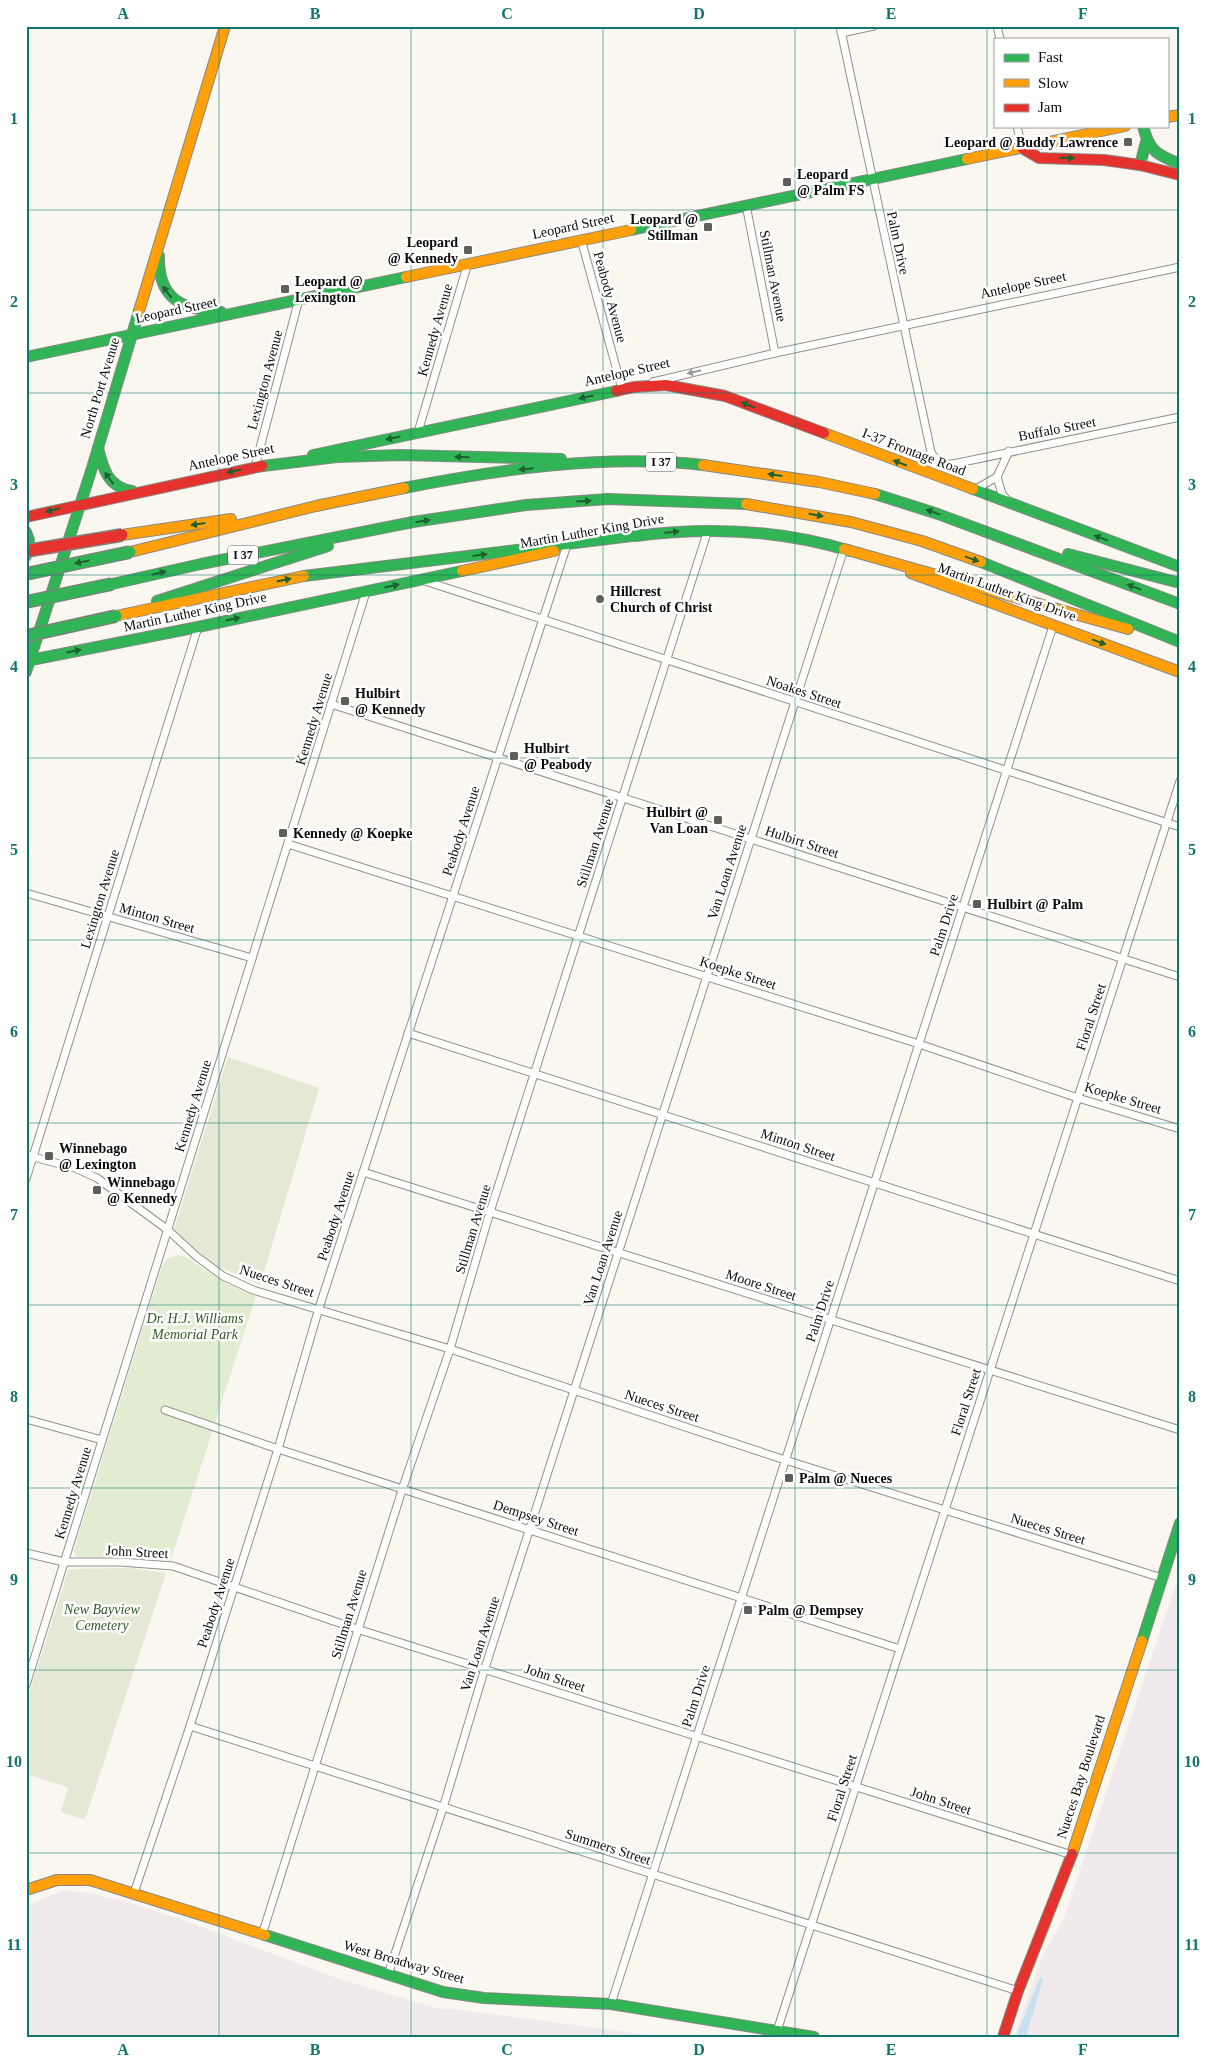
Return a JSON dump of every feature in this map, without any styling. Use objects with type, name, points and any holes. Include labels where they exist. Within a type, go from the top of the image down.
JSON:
[{"type":"main road","name":"North Port Avenue","points":[[26,672],[28,660],[98,447],[225,26]]},
{"type":"main road","name":"Leopard Street","points":[[26,357],[1117,128]]},
{"type":"main road","points":[[1142,166],[1146,142],[1143,128]]},
{"type":"main road","points":[[1146,142],[1151,150],[1160,156],[1180,164]]},
{"type":"main road","points":[[1022,148],[1039,158],[1088,159],[1142,166],[1180,176]]},
{"type":"main road","points":[[1142,166],[1160,156]]},
{"type":"main road","points":[[161,237],[159,272],[161,284],[172,298],[191,308],[212,312],[261,308]]},
{"type":"main road","name":"I-37 Frontage Road","points":[[628,388],[666,385],[725,396],[1180,567]]},
{"type":"main road","name":"Antelope Street","points":[[26,517],[628,388]]},
{"type":"main road","points":[[98,447],[103,468],[109,480],[115,486],[124,490],[138,492]]},
{"type":"main road","points":[[255,467],[337,457],[401,455],[633,461]]},
{"type":"main road","name":"I 37","points":[[26,574],[130,552],[298,509],[431,482],[482,474],[633,461],[697,464],[809,480],[862,490],[920,507],[1180,604]]},
{"type":"main road","name":"I 37","points":[[26,602],[412,522],[526,505],[608,499],[754,504],[852,522],[922,541],[992,567],[1180,643]]},
{"type":"main road","points":[[26,551],[298,509]]},
{"type":"main road","points":[[964,523],[1097,563],[1180,583]]},
{"type":"main road","name":"Martin Luther King Drive","points":[[28,660],[198,627],[566,548],[640,535],[708,530],[792,538],[844,549],[1180,672]]},
{"type":"main road","points":[[116,616],[168,597],[375,531]]},
{"type":"main road","points":[[26,532],[29,540],[26,556]]},
{"type":"main road","points":[[26,636],[290,578],[640,535]]},
{"type":"main road","points":[[844,549],[1180,643]]},
{"type":"main road","name":"Nueces Bay Boulevard","points":[[1003,2037],[1018,1991],[1072,1855],[1180,1523]]},
{"type":"main road","name":"West Broadway Street","points":[[26,1890],[50,1882],[74,1878],[90,1880],[443,1992],[484,1998],[611,2004],[814,2037]]},
{"type":"street","points":[[840,30],[874,26]]},
{"type":"street","name":"Palm Drive","points":[[840,30],[931,452],[939,462]]},
{"type":"street","points":[[1017,128],[1022,148]]},
{"type":"street","name":"Stillman Avenue","points":[[746,205],[776,353]]},
{"type":"street","name":"Peabody Avenue","points":[[581,239],[628,388]]},
{"type":"street","name":"Kennedy Avenue","points":[[418,432],[468,264]]},
{"type":"street","name":"Antelope Street","points":[[628,388],[776,353],[1180,267]]},
{"type":"street","name":"Lexington Avenue","points":[[255,467],[299,299]]},
{"type":"street","name":"Buffalo Street","points":[[939,462],[953,464],[1180,417]]},
{"type":"street","points":[[973,490],[997,477],[1009,451]]},
{"type":"street","points":[[997,477],[1002,494],[1011,505]]},
{"type":"street","name":"Stillman Avenue","points":[[262,1935],[316,1767],[357,1629],[402,1488],[450,1349],[490,1212],[708,530]]},
{"type":"street","name":"Peabody Avenue","points":[[134,1893],[190,1726],[278,1449],[319,1308],[566,548]]},
{"type":"street","name":"Van Loan Avenue","points":[[388,1975],[529,1529],[844,549]]},
{"type":"street","name":"Noakes Street","points":[[421,580],[1180,827]]},
{"type":"street","name":"Kennedy Avenue","points":[[26,1685],[366,592]]},
{"type":"street","name":"Palm Drive","points":[[611,2004],[1053,626]]},
{"type":"street","name":"Lexington Avenue","points":[[26,1179],[30,1156],[108,917],[198,627]]},
{"type":"street","name":"Hulbirt Street","points":[[331,704],[1180,977]]},
{"type":"street","name":"Floral Street","points":[[777,2031],[1180,781]]},
{"type":"street","name":"Koepke Street","points":[[288,844],[452,898],[579,935],[919,1044],[1078,1098],[1180,1129]]},
{"type":"street","name":"Minton Street","points":[[26,893],[252,958]]},
{"type":"street","name":"Minton Street","points":[[408,1033],[1180,1281]]},
{"type":"street","name":"Nueces Street","points":[[30,1156],[75,1168],[97,1178],[168,1230],[196,1256],[223,1276],[253,1290],[319,1308],[450,1349],[785,1460],[1162,1578]]},
{"type":"street","name":"Moore Street","points":[[363,1172],[1180,1430]]},
{"type":"street","name":"Dempsey Street","points":[[165,1410],[278,1449],[900,1650]]},
{"type":"street","points":[[26,1420],[102,1440]]},
{"type":"street","name":"John Street","points":[[26,1553],[64,1562],[120,1562],[173,1566],[357,1629],[1072,1855]]},
{"type":"street","name":"Summers Street","points":[[190,1726],[1018,1991]]},
{"type":"shaded area","points":[[1180,1572],[1180,2037],[1014,2037],[1042,1957],[1064,1918]]},
{"type":"shaded area","points":[[64,1890],[124,1901],[178,1918],[342,1980],[440,2009],[454,2009],[666,2037],[26,2037],[26,1906]]},
{"type":"green space","points":[[228,1057],[319,1088],[260,1285],[215,1265],[174,1230]]},
{"type":"green space","name":"Dr. H.J. Williams Memorial Park","points":[[178,1255],[186,1257],[225,1283],[256,1296],[170,1562],[143,1557],[78,1557],[75,1555],[74,1550],[162,1266],[168,1258]]},
{"type":"green space","name":"New Bayview Cemetery","points":[[130,1568],[166,1573],[85,1820],[61,1812],[68,1787],[26,1774],[26,1703],[68,1571],[71,1569]]},
{"type":"water","points":[[1040,1977],[1043,1979],[1026,2037],[1016,2037]]},
{"type":"traffic: fast","points":[[1144,128],[1148,141],[1155,151],[1165,158],[1180,164]]},
{"type":"traffic: fast","points":[[1140,165],[1146,142]]},
{"type":"traffic: fast","points":[[631,230],[967,159]]},
{"type":"traffic: fast","points":[[159,256],[163,283],[175,299],[184,305],[207,311],[221,312]]},
{"type":"traffic: fast","points":[[26,357],[406,277]]},
{"type":"traffic: fast","points":[[26,672],[92,468],[139,311]]},
{"type":"traffic: fast","points":[[313,455],[616,391]]},
{"type":"traffic: fast","points":[[98,448],[108,476],[117,486],[132,491]]},
{"type":"traffic: fast","points":[[255,467],[337,457],[401,455],[561,459]]},
{"type":"traffic: fast","points":[[404,488],[516,469],[591,462],[666,462],[703,465]]},
{"type":"traffic: fast","points":[[973,489],[1180,567]]},
{"type":"traffic: fast","points":[[875,494],[938,514],[1180,604]]},
{"type":"traffic: fast","points":[[112,584],[201,564],[413,522],[526,505],[608,499],[746,504]]},
{"type":"traffic: fast","points":[[635,536],[689,531],[743,532],[797,538],[850,551]]},
{"type":"traffic: fast","points":[[26,532],[29,540],[26,556]]},
{"type":"traffic: fast","points":[[304,576],[640,535]]},
{"type":"traffic: fast","points":[[157,601],[328,546]]},
{"type":"traffic: fast","points":[[26,574],[130,552]]},
{"type":"traffic: fast","points":[[1068,554],[1180,583]]},
{"type":"traffic: fast","points":[[981,562],[1180,642]]},
{"type":"traffic: fast","points":[[26,661],[462,571]]},
{"type":"traffic: fast","points":[[26,602],[112,584]]},
{"type":"traffic: fast","points":[[26,636],[116,616]]},
{"type":"traffic: fast","points":[[1142,1641],[1180,1523]]},
{"type":"traffic: fast","points":[[265,1935],[443,1992],[484,1998],[611,2004],[814,2037]]},
{"type":"traffic: slow","points":[[139,311],[225,26]]},
{"type":"traffic: slow","points":[[1168,117],[1180,115]]},
{"type":"traffic: slow","points":[[967,159],[1115,128]]},
{"type":"traffic: slow","points":[[406,277],[631,230]]},
{"type":"traffic: slow","points":[[824,433],[973,489]]},
{"type":"traffic: slow","points":[[703,465],[819,482],[875,494]]},
{"type":"traffic: slow","points":[[130,552],[316,506],[404,488]]},
{"type":"traffic: slow","points":[[746,504],[851,522],[922,541],[981,562]]},
{"type":"traffic: slow","points":[[122,535],[231,519]]},
{"type":"traffic: slow","points":[[844,549],[1128,629]]},
{"type":"traffic: slow","points":[[462,571],[554,551]]},
{"type":"traffic: slow","points":[[911,573],[1180,672]]},
{"type":"traffic: slow","points":[[116,616],[304,576]]},
{"type":"traffic: slow","points":[[1072,1854],[1142,1641]]},
{"type":"traffic: slow","points":[[26,1890],[57,1880],[90,1880],[265,1935]]},
{"type":"traffic: jam","points":[[1022,148],[1039,158],[1104,160],[1140,165],[1180,175]]},
{"type":"traffic: jam","points":[[616,391],[634,387],[666,385],[725,396],[824,433]]},
{"type":"traffic: jam","points":[[26,517],[262,466]]},
{"type":"traffic: jam","points":[[26,551],[122,535]]},
{"type":"traffic: jam","points":[[1003,2037],[1018,1991],[1072,1854]]},
{"type":"place","name":"Leopard @ Buddy Lawrence","points":[[1128,142]]},
{"type":"place","name":"Leopard @ Palm FS","points":[[787,182]]},
{"type":"place","name":"Leopard @ Stillman","points":[[708,227]]},
{"type":"place","name":"Leopard @ Kennedy","points":[[468,250]]},
{"type":"place","name":"Leopard @ Lexington","points":[[285,289]]},
{"type":"place","name":"Hillcrest Church of Christ","points":[[600,599]]},
{"type":"place","name":"Hulbirt @ Kennedy","points":[[345,701]]},
{"type":"place","name":"Hulbirt @ Peabody","points":[[514,756]]},
{"type":"place","name":"Hulbirt @ Van Loan","points":[[718,820]]},
{"type":"place","name":"Kennedy @ Koepke","points":[[283,833]]},
{"type":"place","name":"Hulbirt @ Palm","points":[[977,904]]},
{"type":"place","name":"Winnebago @ Lexington","points":[[49,1156]]},
{"type":"place","name":"Winnebago @ Kennedy","points":[[97,1190]]},
{"type":"place","name":"Palm @ Nueces","points":[[789,1478]]},
{"type":"place","name":"Palm @ Dempsey","points":[[748,1610]]}]
